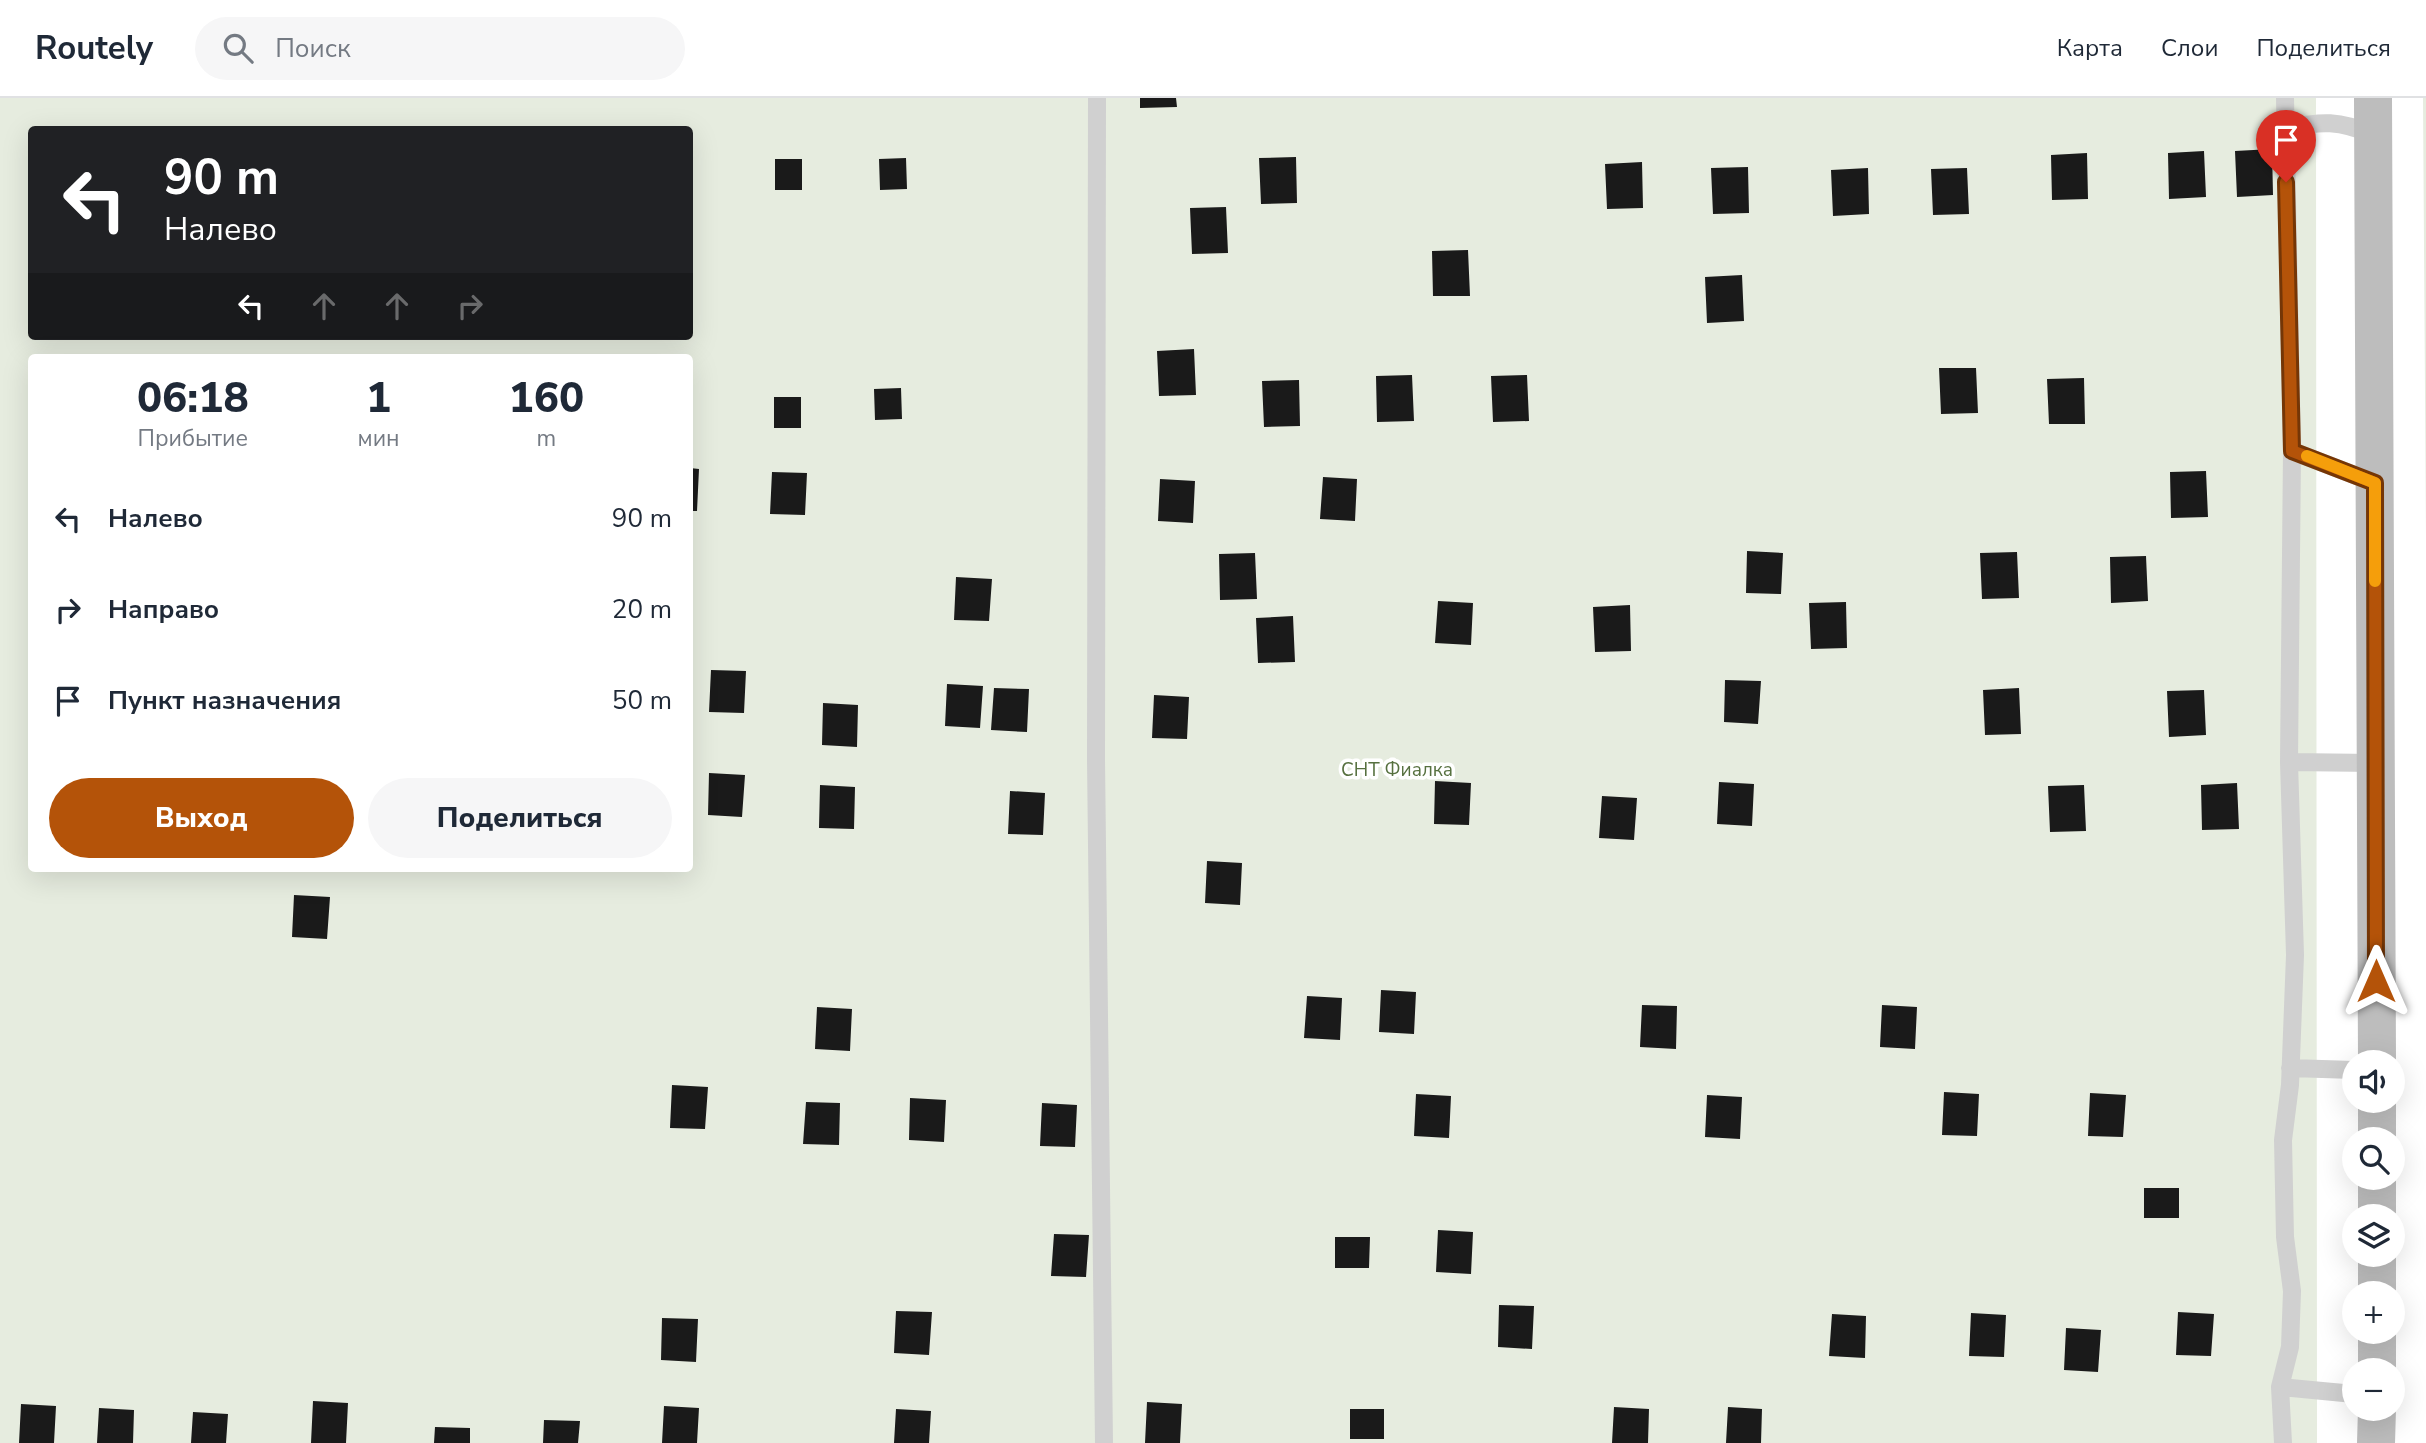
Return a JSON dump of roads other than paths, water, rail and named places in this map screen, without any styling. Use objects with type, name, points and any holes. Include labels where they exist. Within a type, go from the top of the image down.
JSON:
[{"type":"street","points":[[2373,116],[2376,1050]]},
{"type":"street","points":[[2376,1443],[2377,1421]]},
{"type":"lane","points":[[1097,98],[1096,773],[1104,1443]]},
{"type":"lane","points":[[2283,1443],[2280,1387],[2290,1347],[2292,1292],[2285,1237],[2283,1140],[2290,1068],[2295,955],[2289,762],[2292,451],[2285,98]]},
{"type":"lane","points":[[2285,128],[2322,121],[2347,124],[2373,116]]},
{"type":"lane","points":[[2292,451],[2375,483]]},
{"type":"lane","points":[[2289,762],[2375,763]]},
{"type":"lane","points":[[2290,1068],[2342,1070]]},
{"type":"lane","points":[[2280,1387],[2342,1393]]},
{"type":"park label","name":"СНТ Фиалка","points":[[1397,769]]}]
